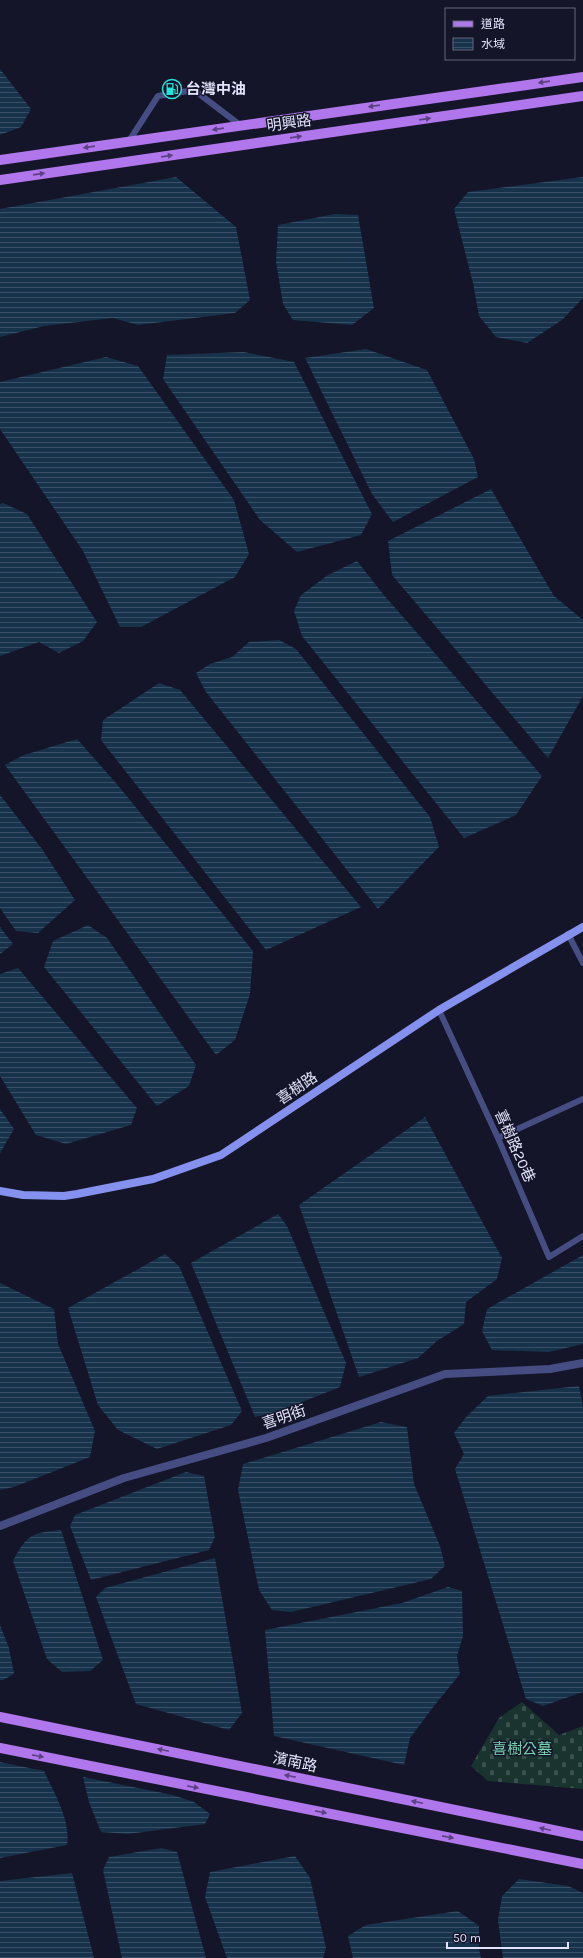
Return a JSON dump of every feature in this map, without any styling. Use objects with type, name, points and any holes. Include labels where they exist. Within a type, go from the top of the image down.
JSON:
[{"type":"main road","name":"明興路","points":[[0,160],[583,77]]},
{"type":"main road","name":"明興路","points":[[0,180],[583,96]]},
{"type":"main road","name":"濱南路","points":[[0,1717],[583,1836]]},
{"type":"main road","points":[[0,1748],[583,1864]]},
{"type":"street","name":"喜樹路","points":[[0,1191],[29,1195],[64,1196],[77,1194],[153,1179],[221,1155],[439,1010],[568,934],[583,927]]},
{"type":"street","name":"喜明街","points":[[0,1526],[124,1478],[266,1438],[444,1374],[550,1369],[583,1363]]},
{"type":"lane","points":[[129,141],[158,96],[194,90],[240,126]]},
{"type":"lane","points":[[568,934],[583,963]]},
{"type":"lane","name":"喜樹路20巷","points":[[439,1010],[498,1138],[549,1256],[583,1236]]},
{"type":"lane","points":[[498,1138],[583,1099]]},
{"type":"green space","name":"喜樹公墓","points":[[522,1702],[559,1735],[583,1726],[583,1789],[488,1781],[471,1766],[499,1718]]},
{"type":"water","points":[[0,69],[31,109],[21,127],[0,135]]},
{"type":"water","points":[[176,177],[236,227],[250,300],[235,313],[138,325],[113,318],[44,326],[0,337],[0,209]]},
{"type":"water","points":[[583,177],[583,298],[562,320],[527,343],[496,337],[479,316],[473,283],[454,209],[468,192]]},
{"type":"water","points":[[335,214],[358,215],[374,308],[352,325],[293,320],[283,304],[276,262],[278,225]]},
{"type":"water","points":[[366,349],[427,370],[474,459],[478,477],[393,522],[372,494],[305,358]]},
{"type":"water","points":[[244,352],[294,362],[372,514],[361,535],[297,552],[260,520],[163,379],[167,355]]},
{"type":"water","points":[[106,357],[138,366],[234,500],[249,554],[235,577],[141,627],[120,627],[83,551],[0,429],[0,382]]},
{"type":"water","points":[[491,489],[554,596],[583,620],[583,696],[548,758],[392,575],[388,541]]},
{"type":"water","points":[[3,503],[27,514],[97,622],[83,641],[59,653],[39,642],[0,656],[0,504]]},
{"type":"water","points":[[357,561],[383,594],[542,776],[516,815],[464,838],[302,636],[294,611],[301,595],[328,575]]},
{"type":"water","points":[[279,640],[296,649],[430,817],[439,847],[378,909],[206,692],[196,673],[210,664],[232,657],[249,642]]},
{"type":"water","points":[[159,683],[180,690],[361,907],[266,950],[101,740],[103,720]]},
{"type":"water","points":[[77,739],[116,783],[253,951],[250,994],[235,1040],[216,1055],[5,765],[24,755]]},
{"type":"water","points":[[0,795],[42,849],[75,900],[38,933],[16,931],[0,908]]},
{"type":"water","points":[[88,925],[107,938],[196,1065],[189,1086],[157,1106],[44,967],[53,941]]},
{"type":"water","points":[[0,927],[13,944],[0,954]]},
{"type":"water","points":[[18,968],[137,1108],[131,1125],[66,1144],[36,1135],[0,1076],[0,974]]},
{"type":"water","points":[[0,1109],[14,1129],[0,1153]]},
{"type":"water","points":[[425,1117],[502,1258],[497,1279],[466,1302],[464,1324],[437,1341],[418,1358],[359,1377],[299,1205]]},
{"type":"water","points":[[278,1214],[287,1226],[346,1363],[340,1387],[277,1412],[255,1417],[191,1263]]},
{"type":"water","points":[[165,1254],[179,1266],[242,1411],[231,1425],[157,1449],[118,1430],[98,1405],[68,1308]]},
{"type":"water","points":[[583,1255],[583,1344],[549,1352],[492,1350],[482,1331],[487,1309]]},
{"type":"water","points":[[0,1283],[54,1309],[58,1344],[95,1431],[90,1457],[14,1487],[0,1490]]},
{"type":"water","points":[[579,1386],[583,1406],[583,1692],[543,1706],[526,1699],[455,1469],[464,1454],[454,1433],[466,1417],[488,1396]]},
{"type":"water","points":[[381,1422],[407,1427],[414,1484],[440,1546],[445,1566],[431,1579],[291,1612],[272,1610],[259,1590],[238,1490],[243,1464]]},
{"type":"water","points":[[186,1472],[204,1476],[215,1537],[209,1550],[91,1580],[70,1526],[75,1515]]},
{"type":"water","points":[[61,1530],[103,1660],[90,1671],[62,1672],[47,1659],[13,1561],[22,1545],[31,1536],[43,1532]]},
{"type":"water","points":[[215,1558],[242,1713],[229,1730],[136,1704],[96,1597],[105,1588]]},
{"type":"water","points":[[448,1587],[462,1591],[463,1636],[457,1656],[460,1674],[410,1738],[404,1765],[274,1736],[265,1630],[402,1603]]},
{"type":"water","points":[[0,1625],[9,1648],[14,1674],[3,1680],[0,1680]]},
{"type":"water","points":[[0,1762],[44,1771],[57,1797],[64,1816],[68,1836],[67,1845],[0,1858]]},
{"type":"water","points":[[83,1777],[173,1795],[194,1802],[210,1814],[205,1824],[128,1834],[101,1832],[89,1802]]},
{"type":"water","points":[[161,1848],[177,1852],[206,1958],[122,1958],[103,1870],[109,1857]]},
{"type":"water","points":[[295,1856],[310,1878],[326,1948],[323,1958],[227,1958],[205,1897],[210,1872]]},
{"type":"water","points":[[72,1873],[94,1958],[0,1958],[0,1881]]},
{"type":"water","points":[[519,1879],[568,1886],[583,1893],[583,1958],[503,1958],[498,1920],[502,1896]]},
{"type":"water","points":[[458,1911],[479,1926],[479,1949],[481,1958],[353,1958],[348,1936],[366,1925]]},
{"type":"place","name":"台灣中油","points":[[172,89]]}]
